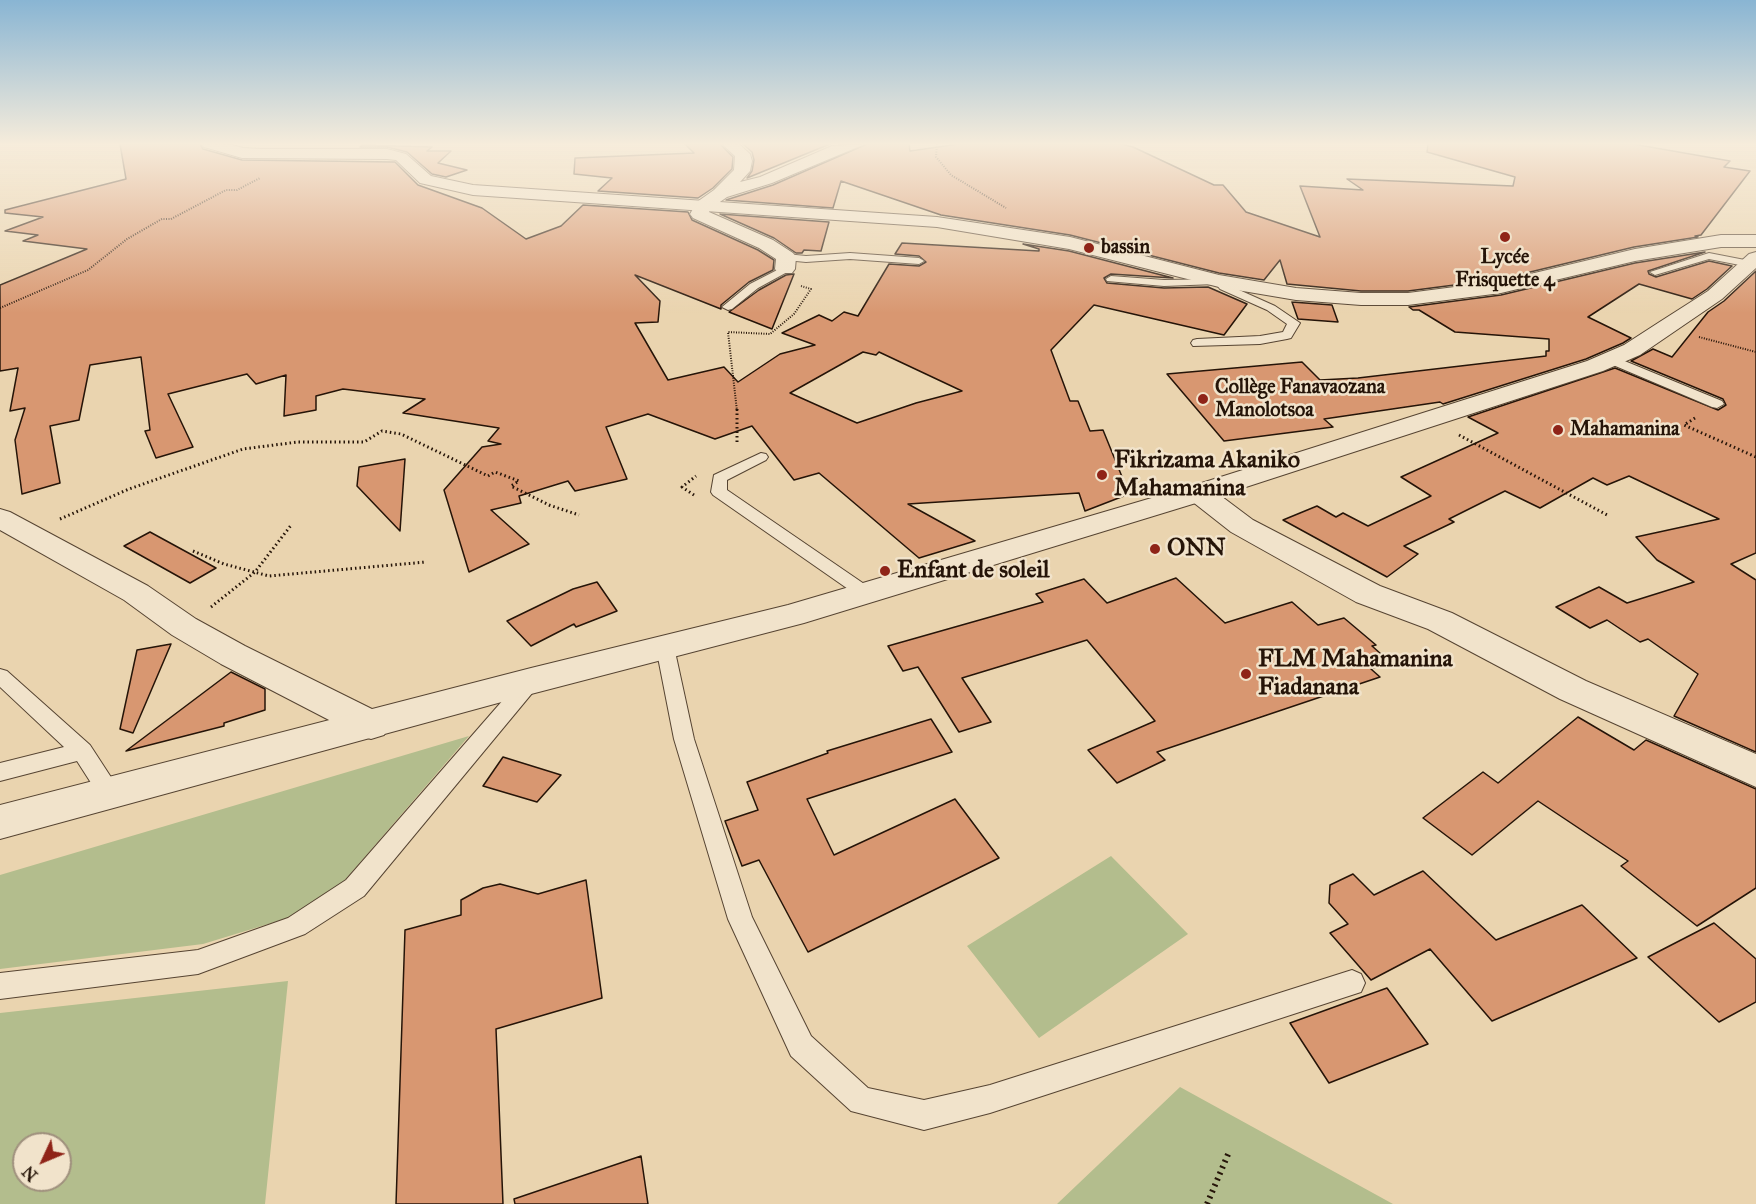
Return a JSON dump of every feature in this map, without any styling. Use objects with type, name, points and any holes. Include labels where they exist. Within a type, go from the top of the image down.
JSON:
[{"type":"street","points":[[0,822],[531,681],[792,615],[1198,493],[1632,350],[1715,295],[1754,254],[1721,241],[1635,255],[1501,287],[1408,299],[1361,299],[1296,294],[1219,281],[1070,243],[937,222],[605,200]]},
{"type":"street","points":[[711,200],[702,206],[699,214],[766,244],[785,263]]},
{"type":"street","points":[[1198,493],[1242,526],[1368,594],[1440,621],[1573,690],[1756,771]]},
{"type":"street","points":[[14,526],[136,593],[184,627],[233,655],[371,725]]},
{"type":"lane","points":[[1655,272],[1709,256],[1754,254]]},
{"type":"lane","points":[[728,307],[785,263],[849,256],[919,261]]},
{"type":"lane","points":[[1111,279],[1164,284],[1219,281],[1224,287],[1271,308],[1294,323],[1287,335],[1260,340],[1197,343]]},
{"type":"lane","points":[[1610,359],[1717,404]]},
{"type":"lane","points":[[761,457],[720,478],[719,492],[867,594]]},
{"type":"lane","points":[[665,647],[684,739],[740,919],[801,1046],[861,1101],[924,1115],[990,1099],[1352,983]]},
{"type":"lane","points":[[0,676],[82,751],[110,794]]},
{"type":"lane","points":[[0,986],[198,962],[296,926],[355,888],[531,681]]},
{"type":"lane","points":[[0,772],[82,751]]},
{"type":"path","points":[[0,308],[88,270],[127,239],[162,219],[171,219],[207,200]]},
{"type":"path","points":[[993,200],[1009,210]]},
{"type":"path","points":[[1666,328],[1756,352]]},
{"type":"path","points":[[1717,404],[1684,425],[1756,457]]},
{"type":"path","points":[[1426,418],[1518,465],[1609,516]]},
{"type":"path","points":[[14,526],[129,489],[243,448],[298,442],[364,442],[382,431],[401,434],[488,476],[495,472],[519,481],[511,486],[549,505],[579,515]]},
{"type":"path","points":[[184,627],[255,572],[292,525]]},
{"type":"path","points":[[193,551],[224,564],[269,576],[426,562]]},
{"type":"path","points":[[1207,1204],[1229,1152]]},
{"type":"green space","points":[[469,736],[338,888],[288,918],[203,944],[0,969],[0,875]]},
{"type":"green space","points":[[1111,856],[1188,934],[1039,1038],[967,946]]},
{"type":"green space","points":[[288,981],[265,1204],[0,1204],[0,1013]]},
{"type":"green space","points":[[1180,1087],[1393,1204],[1057,1204]]},
{"type":"building","points":[[43,200],[460,200],[482,208],[526,239],[561,226],[583,205],[688,212],[692,220],[758,250],[774,260],[773,270],[749,282],[721,305],[721,309],[635,275],[660,301],[658,322],[635,323],[668,380],[724,367],[738,382],[780,354],[815,345],[782,333],[819,315],[832,321],[844,312],[858,316],[889,264],[919,266],[926,262],[919,256],[895,254],[902,243],[1039,251],[1039,249],[1023,244],[1069,251],[1173,278],[1111,274],[1104,278],[1107,283],[1164,288],[1208,287],[1247,304],[1224,335],[1094,305],[1051,350],[1070,401],[1078,401],[1090,431],[1103,430],[1129,494],[1085,511],[1079,493],[908,504],[975,541],[919,558],[819,473],[794,480],[752,426],[715,439],[648,414],[606,427],[627,479],[575,491],[568,481],[519,496],[521,503],[491,510],[529,544],[469,572],[444,490],[482,447],[501,444],[488,441],[499,428],[403,413],[425,399],[343,389],[316,396],[316,410],[284,416],[286,375],[256,384],[247,374],[168,394],[193,447],[156,458],[145,431],[150,430],[141,357],[90,365],[79,420],[50,426],[60,483],[22,494],[15,440],[25,408],[10,411],[18,368],[0,371],[0,285],[87,249],[23,241],[38,235],[5,231],[43,217],[5,213],[5,210]],"holes":[[[863,352],[876,355],[879,352],[962,391],[916,403],[857,423],[790,393]]]},
{"type":"building","points":[[728,200],[835,200],[833,208]]},
{"type":"building","points":[[897,200],[1236,200],[1246,212],[1320,237],[1306,200],[1728,200],[1701,235],[1695,236],[1698,237],[1634,247],[1501,279],[1408,291],[1361,291],[1287,284],[1280,260],[1264,280],[1219,273],[1070,235],[941,215]]},
{"type":"building","points":[[720,214],[829,222],[821,251],[804,250],[802,253],[796,253],[774,238]]},
{"type":"building","points":[[1705,252],[1648,271],[1656,277],[1709,261],[1732,266],[1707,289],[1692,299],[1639,284],[1588,317],[1631,338],[1623,343],[1586,359],[1443,404],[1440,402],[1324,419],[1333,427],[1224,441],[1167,374],[1302,362],[1320,380],[1358,378],[1546,356],[1546,351],[1549,351],[1549,339],[1455,332],[1419,310],[1409,307],[1501,295],[1635,263]]},
{"type":"building","points":[[1756,271],[1756,553],[1731,564],[1756,580],[1756,752],[1674,716],[1698,674],[1648,639],[1640,642],[1607,620],[1590,628],[1556,607],[1599,587],[1627,603],[1694,582],[1657,560],[1636,537],[1719,519],[1629,476],[1607,485],[1593,478],[1540,508],[1505,491],[1449,519],[1454,522],[1404,546],[1418,554],[1387,577],[1283,520],[1317,506],[1336,517],[1343,513],[1368,526],[1431,496],[1401,477],[1498,433],[1468,417],[1615,368],[1718,410],[1726,405],[1723,399],[1631,361],[1653,349],[1672,357],[1708,312],[1724,301]]},
{"type":"building","points":[[794,274],[772,329],[729,312],[759,290],[786,275]]},
{"type":"building","points":[[1292,302],[1332,305],[1338,322],[1298,319]]},
{"type":"building","points":[[405,459],[400,531],[357,486],[359,467]]},
{"type":"building","points":[[150,532],[216,568],[190,583],[124,546]]},
{"type":"building","points":[[1176,578],[1225,623],[1292,602],[1318,625],[1344,618],[1376,645],[1372,646],[1390,662],[1371,669],[1380,677],[1157,752],[1165,760],[1117,783],[1088,750],[1155,721],[1087,640],[962,678],[991,722],[959,732],[918,667],[903,671],[888,646],[1043,602],[1036,594],[1084,579],[1107,603]]},
{"type":"building","points":[[597,582],[617,611],[576,627],[574,624],[531,646],[507,621],[573,589]]},
{"type":"building","points":[[171,644],[133,733],[120,729],[137,650]]},
{"type":"building","points":[[231,672],[265,689],[265,710],[224,723],[224,726],[126,751]]},
{"type":"building","points":[[1578,717],[1634,750],[1646,740],[1756,789],[1756,888],[1697,926],[1621,866],[1628,861],[1538,801],[1472,855],[1423,818],[1483,772],[1498,783]]},
{"type":"building","points":[[931,719],[952,752],[807,799],[834,855],[955,799],[999,858],[808,952],[759,860],[742,866],[725,821],[758,810],[747,782],[828,753],[827,751]]},
{"type":"building","points":[[503,757],[561,775],[537,802],[483,786]]},
{"type":"building","points":[[1423,871],[1496,940],[1582,905],[1637,958],[1492,1021],[1430,949],[1371,980],[1330,933],[1348,924],[1329,903],[1330,885],[1353,874],[1374,895]]},
{"type":"building","points":[[586,880],[602,998],[496,1029],[503,1204],[396,1204],[405,930],[461,915],[461,900],[483,888],[500,884],[538,894]]},
{"type":"building","points":[[1714,923],[1756,959],[1756,1002],[1719,1022],[1648,957]]},
{"type":"building","points":[[1387,988],[1428,1044],[1329,1083],[1290,1023]]},
{"type":"building","points":[[641,1156],[648,1204],[515,1204],[514,1199]]},
{"type":"place","name":"Lycée Frisquette 4","points":[[1505,237]]},
{"type":"place","name":"bassin","points":[[1089,248]]},
{"type":"place","name":"Collège Fanavaozana Manolotsoa","points":[[1203,399]]},
{"type":"place","name":"Mahamanina","points":[[1558,430]]},
{"type":"place","name":"Fikrizama Akaniko Mahamanina","points":[[1102,475]]},
{"type":"place","name":"ONN","points":[[1155,549]]},
{"type":"place","name":"Enfant de soleil","points":[[885,571]]},
{"type":"place","name":"FLM Mahamanina Fiadanana","points":[[1246,674]]}]
